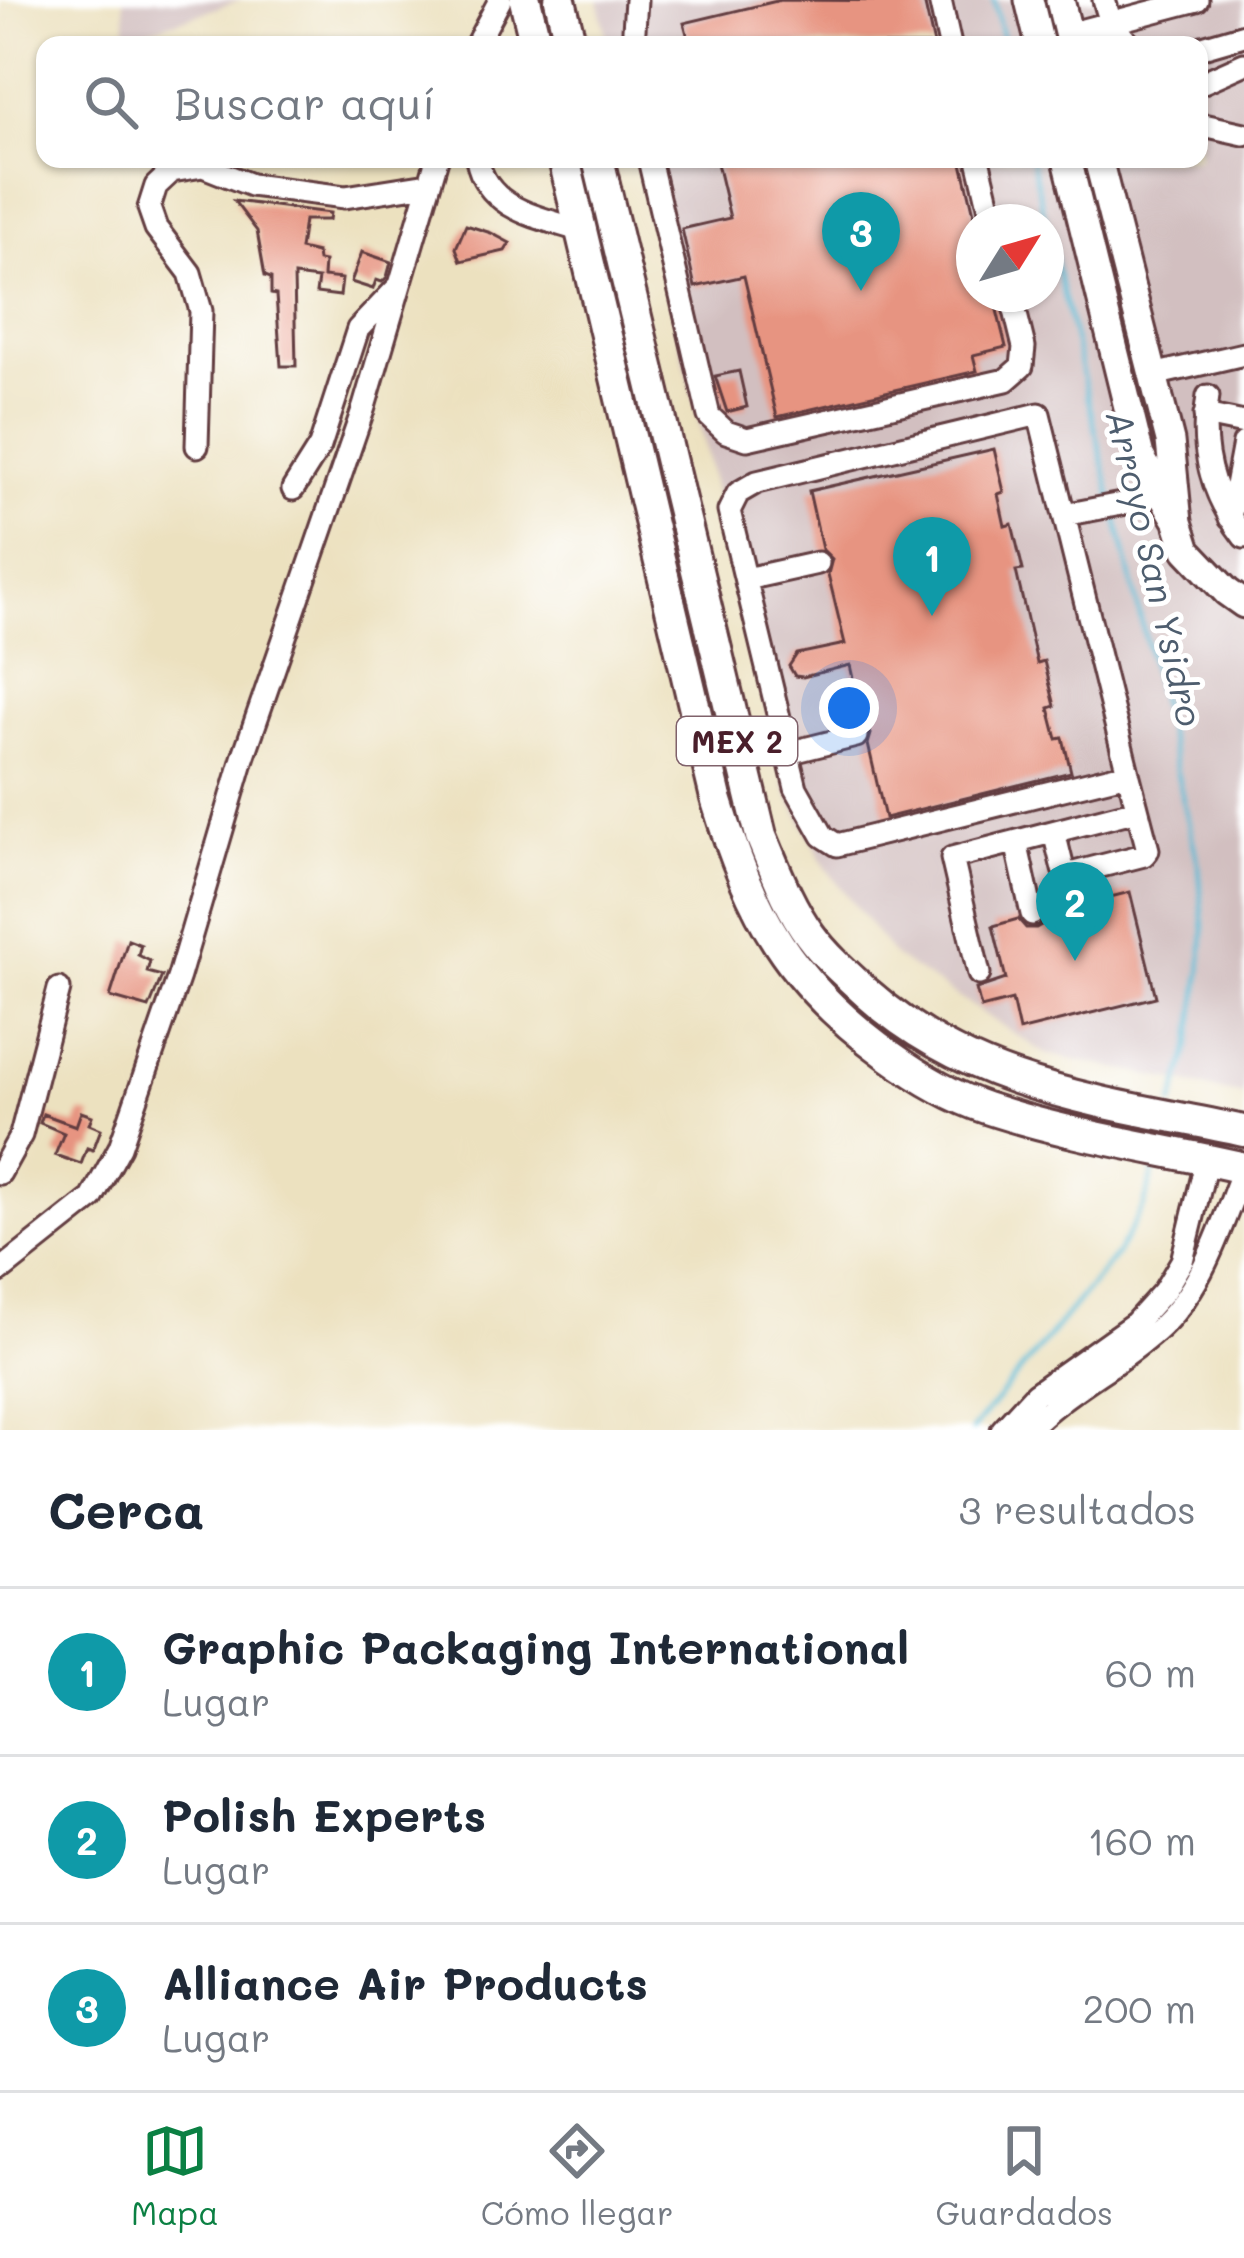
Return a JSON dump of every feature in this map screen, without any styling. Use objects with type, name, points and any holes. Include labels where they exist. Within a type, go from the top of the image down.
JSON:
[{"type":"highway","points":[[560,0],[569,36]]},
{"type":"highway","name":"MEX 2","points":[[566,168],[716,798],[735,861],[796,973],[846,1024],[914,1073],[982,1107],[1142,1148],[1244,1168]]},
{"type":"highway","name":"MEX 2","points":[[600,168],[761,836],[784,891],[811,936],[906,1027],[961,1058],[1045,1089],[1244,1131]]},
{"type":"main road","points":[[1030,0],[1038,36]]},
{"type":"main road","points":[[1060,0],[1069,36]]},
{"type":"main road","points":[[1069,168],[1140,456],[1178,522],[1187,550],[1244,604]]},
{"type":"main road","points":[[1100,168],[1170,442],[1158,493]]},
{"type":"street","points":[[481,36],[500,0]]},
{"type":"street","points":[[634,36],[636,0]]},
{"type":"street","points":[[940,0],[948,36]]},
{"type":"street","points":[[1104,0],[1111,23],[1122,36]]},
{"type":"street","points":[[1080,36],[1197,0]]},
{"type":"street","points":[[1208,45],[1244,34]]},
{"type":"street","points":[[1208,80],[1244,64]]},
{"type":"street","points":[[1208,126],[1244,134]]},
{"type":"street","points":[[191,168],[172,171],[156,187],[149,208],[155,228],[190,273],[201,311],[197,446]]},
{"type":"street","points":[[208,168],[251,185],[346,197],[428,184]]},
{"type":"street","points":[[0,1271],[92,1198],[120,1148],[179,976],[242,758],[364,407],[433,168]]},
{"type":"street","points":[[479,168],[497,199],[582,231]]},
{"type":"street","points":[[651,168],[709,416],[725,432],[747,439],[1006,380],[1022,366],[1024,347],[1015,312]]},
{"type":"street","points":[[980,168],[989,204]]},
{"type":"street","points":[[293,489],[320,446],[358,328],[397,288]]},
{"type":"street","points":[[1153,375],[1244,354]]},
{"type":"street","points":[[1244,423],[1206,405],[1205,446],[1216,491],[1244,537]]},
{"type":"street","points":[[1054,832],[1063,869],[1070,874],[1138,858],[1148,850],[1039,414],[757,482],[738,494],[729,511],[796,788],[824,836],[837,844],[1128,773]]},
{"type":"street","points":[[1230,518],[1244,443]]},
{"type":"street","points":[[1064,515],[1158,493]]},
{"type":"street","points":[[746,579],[818,562]]},
{"type":"street","points":[[788,753],[856,736]]},
{"type":"street","points":[[979,974],[952,858],[1137,810]]},
{"type":"street","points":[[1016,842],[1032,914]]},
{"type":"street","points":[[0,1173],[21,1135],[59,989]]},
{"type":"street","points":[[1002,1430],[1035,1394],[1136,1323],[1193,1265],[1203,1158]]},
{"type":"street","points":[[1028,1430],[1048,1408],[1152,1335],[1180,1306],[1193,1265],[1244,1168]]},
{"type":"shaded area","points":[[123,0],[242,0],[130,36]]},
{"type":"shaded area","points":[[598,0],[1244,0],[1244,1095],[1046,1054],[894,956],[826,868],[786,790],[638,168],[1208,168],[1208,36],[607,36]]},
{"type":"building","points":[[781,0],[924,1],[932,36],[688,36],[684,23]]},
{"type":"building","points":[[718,168],[963,168],[972,204],[956,204],[956,312],[997,312],[1006,347],[973,355],[977,371],[777,417],[744,276],[695,287],[682,229],[730,218]]},
{"type":"building","points":[[234,201],[330,213],[329,220],[304,220],[300,249],[317,253],[318,261],[324,262],[323,277],[342,279],[340,296],[316,293],[318,279],[294,276],[296,366],[281,366],[276,295],[271,294],[271,278],[265,276],[257,231]]},
{"type":"building","points":[[466,225],[510,243],[505,251],[461,261],[456,248]]},
{"type":"building","points":[[362,252],[391,262],[387,277],[376,280],[373,289],[351,282]]},
{"type":"building","points":[[739,371],[747,407],[727,412],[715,376]]},
{"type":"building","points":[[994,449],[1004,492],[998,494],[1005,526],[1012,524],[1023,570],[1016,571],[1037,663],[1044,661],[1055,706],[1049,708],[1071,772],[885,818],[868,744],[871,734],[863,723],[850,665],[803,677],[795,676],[789,666],[797,654],[845,644],[828,574],[832,559],[822,549],[809,491]]},
{"type":"building","points":[[1130,892],[1156,997],[1019,1031],[1012,1000],[981,1008],[976,989],[1006,979],[993,926],[1018,919],[1026,928],[1036,928],[1047,913]]},
{"type":"building","points":[[128,940],[141,945],[138,955],[150,961],[147,972],[162,976],[149,1008],[110,997]]},
{"type":"building","points":[[81,1112],[92,1116],[89,1124],[101,1129],[81,1164],[55,1155],[64,1133],[40,1123],[43,1114],[76,1126]]},
{"type":"waterway","name":"Arroyo San Ysidro","points":[[994,0],[1002,36]]},
{"type":"waterway","name":"Arroyo San Ysidro","points":[[1033,168],[1112,499]]},
{"type":"waterway","name":"Arroyo San Ysidro","points":[[1115,510],[1199,867],[1204,931],[1201,973],[1191,1043],[1173,1104]]},
{"type":"waterway","name":"Arroyo San Ysidro","points":[[972,1430],[1116,1255],[1144,1206],[1157,1161]]},
{"type":"place","name":"Alliance Air Products","points":[[861,291]]},
{"type":"place","name":"Graphic Packaging International","points":[[932,616]]},
{"type":"place","name":"Polish Experts","points":[[1075,961]]}]
